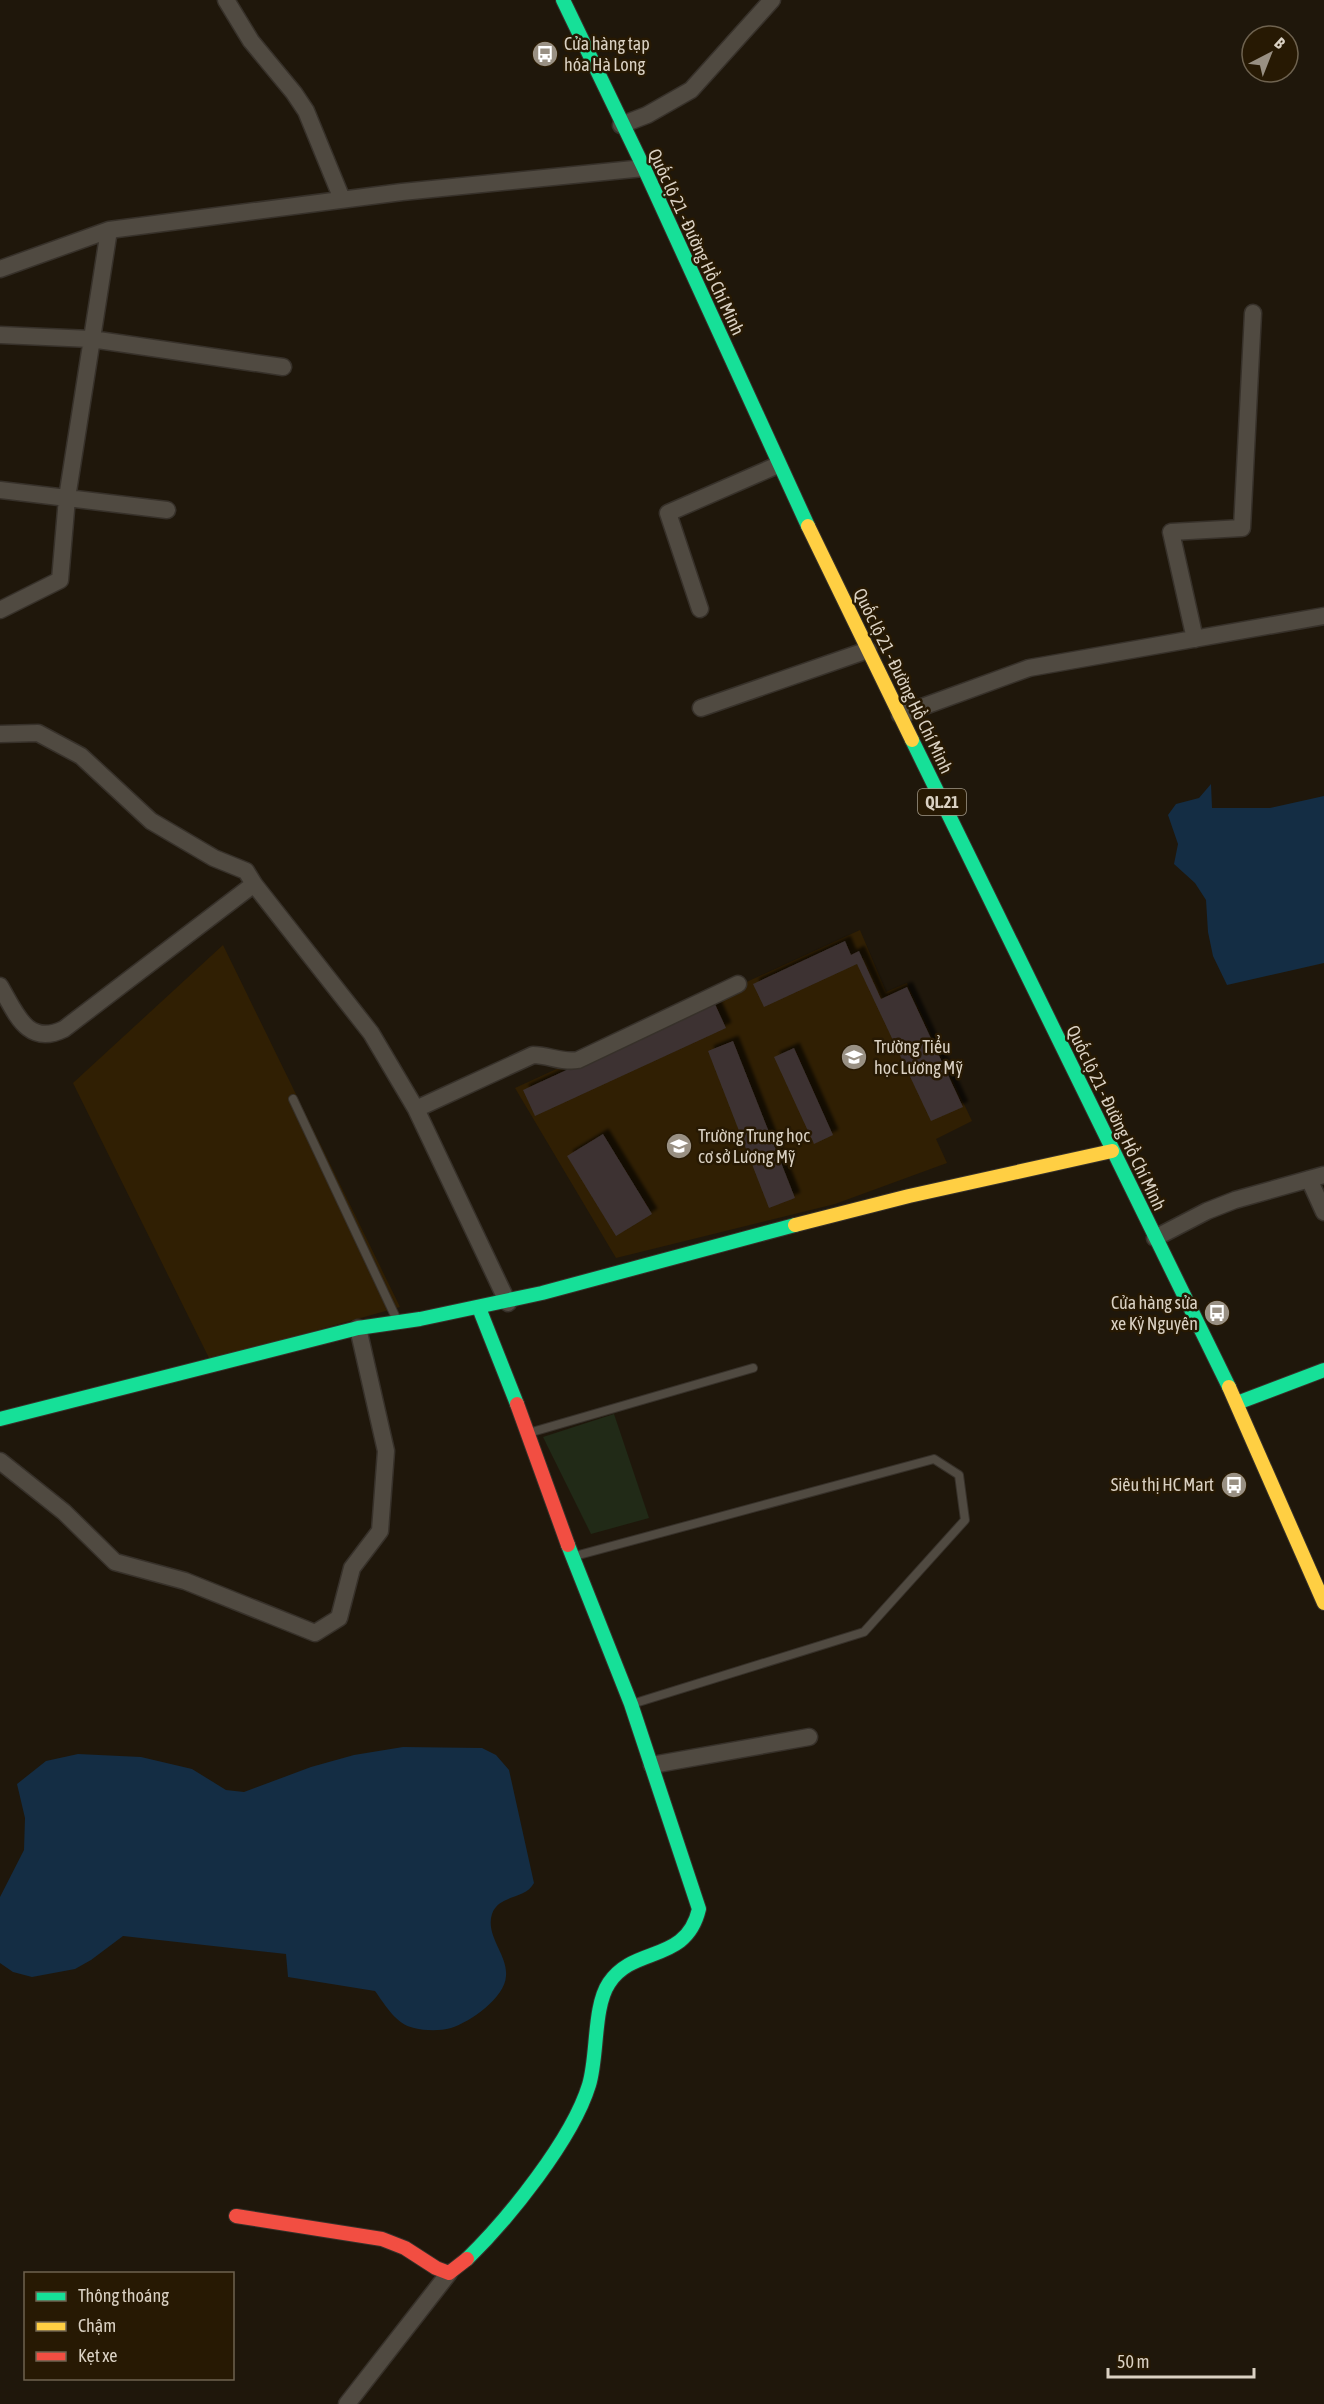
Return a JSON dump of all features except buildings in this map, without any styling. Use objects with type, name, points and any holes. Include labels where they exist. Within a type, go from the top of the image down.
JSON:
[{"type":"main road","name":"Quốc lộ 21 - Đường Hồ Chí Minh","points":[[562,0],[621,125],[644,168],[778,465],[1112,1151],[1237,1402],[1324,1603]]},
{"type":"main road","points":[[0,1419],[358,1328],[508,1303],[844,1212],[1112,1151]]},
{"type":"main road","points":[[236,2216],[382,2239],[405,2248],[436,2268],[449,2273],[460,2267],[520,2199],[574,2118],[586,2094],[602,1996],[608,1984],[619,1972],[685,1939],[698,1922],[699,1909],[631,1704],[572,1557],[529,1433],[479,1308]]},
{"type":"main road","points":[[1237,1402],[1324,1370]]},
{"type":"street","points":[[226,0],[251,41],[306,111],[342,199]]},
{"type":"street","points":[[621,125],[647,115],[691,90],[772,0]]},
{"type":"street","points":[[0,269],[109,230],[342,199],[644,168]]},
{"type":"street","points":[[0,610],[60,580],[67,498],[109,230]]},
{"type":"street","points":[[1195,639],[1171,532],[1242,528],[1253,313]]},
{"type":"street","points":[[0,335],[91,339],[283,367]]},
{"type":"street","points":[[700,609],[668,513],[778,465]]},
{"type":"street","points":[[0,490],[167,510]]},
{"type":"street","points":[[900,715],[1029,668],[1324,616]]},
{"type":"street","points":[[701,708],[868,650]]},
{"type":"street","points":[[0,734],[38,733],[81,756],[150,821],[214,858],[246,871],[371,1033],[416,1108],[508,1303]]},
{"type":"street","points":[[0,986],[24,1025],[41,1035],[53,1035],[64,1029],[254,884]]},
{"type":"street","points":[[416,1108],[533,1055],[563,1061],[578,1060],[738,984]]},
{"type":"street","points":[[1155,1238],[1206,1211],[1235,1200],[1317,1177],[1324,1212]]},
{"type":"street","points":[[0,1461],[63,1512],[115,1562],[185,1581],[315,1634],[339,1618],[352,1568],[380,1531],[386,1450],[358,1328]]},
{"type":"street","points":[[652,1765],[809,1737]]},
{"type":"street","points":[[347,2404],[449,2273]]},
{"type":"lane","points":[[293,1099],[398,1323]]},
{"type":"lane","points":[[529,1433],[753,1368]]},
{"type":"lane","points":[[572,1557],[934,1459],[959,1475],[966,1520],[864,1632],[631,1704]]},
{"type":"shaded area","points":[[860,930],[886,992],[907,983],[972,1121],[936,1139],[947,1163],[835,1204],[616,1258],[515,1088]]},
{"type":"shaded area","points":[[223,945],[400,1307],[210,1360],[73,1083]]},
{"type":"green space","points":[[614,1414],[649,1518],[591,1534],[543,1437]]},
{"type":"water","points":[[1211,784],[1212,808],[1270,808],[1324,796],[1324,963],[1227,985],[1213,956],[1208,932],[1206,900],[1195,883],[1174,864],[1178,844],[1168,815],[1176,804],[1199,798]]},
{"type":"water","points":[[403,1747],[482,1748],[496,1755],[509,1770],[534,1883],[525,1892],[500,1903],[495,1908],[491,1922],[494,1938],[506,1968],[504,1984],[493,2001],[459,2025],[438,2030],[414,2028],[402,2023],[392,2014],[375,1991],[288,1977],[286,1954],[123,1936],[75,1969],[32,1977],[13,1972],[0,1963],[0,1897],[24,1850],[25,1818],[17,1784],[46,1761],[78,1754],[141,1757],[192,1769],[226,1790],[244,1792],[311,1767],[354,1755]]},
{"type":"traffic: fast","points":[[563,0],[644,168],[808,526]]},
{"type":"traffic: fast","points":[[912,740],[1229,1387]]},
{"type":"traffic: fast","points":[[0,1419],[358,1328],[420,1319],[542,1293],[795,1225]]},
{"type":"traffic: fast","points":[[479,1308],[517,1404]]},
{"type":"traffic: fast","points":[[1237,1403],[1324,1370]]},
{"type":"traffic: fast","points":[[467,2259],[501,2223],[537,2178],[569,2130],[581,2107],[592,2073],[600,2005],[609,1983],[620,1971],[632,1963],[671,1947],[683,1938],[692,1926],[699,1909],[631,1704],[568,1545]]},
{"type":"traffic: slow","points":[[808,526],[912,740]]},
{"type":"traffic: slow","points":[[795,1225],[909,1196],[1112,1151]]},
{"type":"traffic: slow","points":[[1229,1387],[1324,1603]]},
{"type":"traffic: jam","points":[[517,1404],[568,1545]]},
{"type":"traffic: jam","points":[[236,2216],[382,2239],[405,2248],[436,2268],[449,2273],[467,2259]]},
{"type":"place","name":"Cửa hàng tạp hóa Hà Long","points":[[545,54]]},
{"type":"place","name":"Trường Tiểu học Lương Mỹ","points":[[854,1057]]},
{"type":"place","name":"Trường Trung học cơ sở Lương Mỹ","points":[[679,1146]]},
{"type":"place","name":"Cửa hàng sửa xe Kỷ Nguyên","points":[[1217,1313]]},
{"type":"place","name":"Siêu thị HC Mart","points":[[1234,1485]]}]
